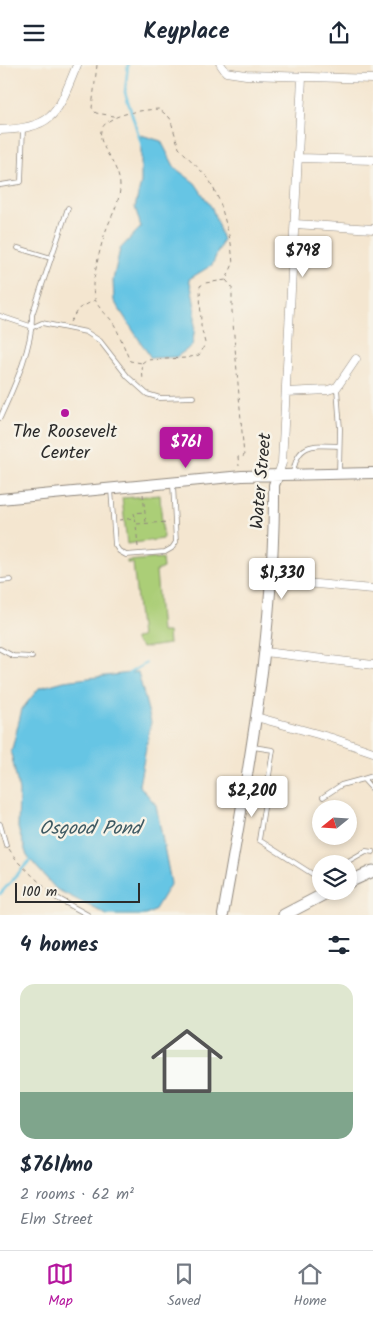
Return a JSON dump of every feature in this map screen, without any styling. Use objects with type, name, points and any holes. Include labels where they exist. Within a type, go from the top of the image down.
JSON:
[{"type":"main road","points":[[357,879],[373,871]]},
{"type":"main road","points":[[284,915],[312,900]]},
{"type":"street","points":[[0,129],[22,128],[44,123],[61,102],[76,65]]},
{"type":"street","points":[[222,66],[226,72],[246,75],[373,79]]},
{"type":"street","name":"Water Street","points":[[224,915],[256,717],[271,580],[274,485],[282,463],[302,77]]},
{"type":"street","points":[[299,158],[373,160]]},
{"type":"street","points":[[295,224],[373,229]]},
{"type":"street","points":[[286,392],[328,390],[337,387],[356,359]]},
{"type":"street","points":[[0,499],[293,473],[373,473]]},
{"type":"street","points":[[271,580],[373,589]]},
{"type":"street","points":[[264,652],[373,665]]},
{"type":"street","points":[[256,717],[332,738],[373,752]]},
{"type":"lane","points":[[0,185],[21,182],[22,128]]},
{"type":"lane","points":[[0,418],[14,387],[33,327],[32,315],[68,208]]},
{"type":"lane","points":[[18,248],[51,258]]},
{"type":"lane","points":[[0,316],[33,327],[42,323],[86,332],[100,341],[128,377],[144,392],[160,398],[192,397]]},
{"type":"lane","points":[[337,387],[340,447],[339,473]]},
{"type":"lane","points":[[293,473],[294,463],[302,451],[309,446],[340,447]]},
{"type":"lane","points":[[111,489],[116,545],[119,551],[126,555],[139,554],[165,551],[172,548],[176,542],[173,483]]},
{"type":"lane","points":[[0,581],[11,580]]},
{"type":"lane","points":[[0,649],[13,656],[32,657]]},
{"type":"lane","points":[[251,746],[273,750],[259,841],[312,874]]},
{"type":"lane","points":[[323,797],[341,785],[373,776]]},
{"type":"lane","points":[[363,779],[373,790]]},
{"type":"lane","points":[[0,824],[6,845]]},
{"type":"lane","points":[[357,856],[366,851],[373,851]]},
{"type":"lane","points":[[56,898],[88,915]]},
{"type":"path","points":[[97,65],[92,108],[96,113],[115,117]]},
{"type":"path","points":[[159,109],[170,118],[179,148],[209,179],[220,202],[232,243],[233,264],[226,279],[205,283],[200,286],[201,326],[205,343],[199,355],[146,360],[142,363],[130,361],[116,327],[101,312],[95,300],[93,284],[120,188],[115,164],[101,139],[105,125],[115,117],[143,110],[159,109]]},
{"type":"path","points":[[226,279],[232,287],[232,311],[244,456],[238,457],[240,469]]},
{"type":"path","points":[[68,328],[74,312],[95,300]]},
{"type":"path","points":[[142,363],[144,392]]},
{"type":"path","points":[[143,495],[146,523]]},
{"type":"path","points":[[139,554],[134,513],[145,512]]},
{"type":"path","points":[[114,520],[135,518]]},
{"type":"path","points":[[136,524],[175,522]]},
{"type":"path","points":[[6,845],[25,869],[56,898]]},
{"type":"green space","points":[[160,495],[163,539],[127,544],[122,498]]},
{"type":"green space","points":[[162,558],[163,568],[156,571],[161,632],[168,632],[169,644],[142,648],[135,641],[135,638],[141,637],[133,563],[127,563],[127,561]]},
{"type":"water","points":[[141,135],[161,141],[175,168],[195,183],[212,208],[223,240],[212,265],[189,279],[195,312],[194,337],[192,346],[176,357],[151,358],[114,301],[113,280],[120,249],[141,227],[135,207],[141,183]]},
{"type":"water","name":"Osgood Pond","points":[[138,672],[151,722],[139,785],[156,805],[171,883],[154,911],[146,915],[107,915],[56,889],[27,856],[18,828],[19,791],[11,753],[22,709],[39,688],[64,681]]},
{"type":"waterway","points":[[128,65],[125,92],[142,146]]},
{"type":"waterway","points":[[128,674],[146,663]]},
{"type":"waterway","points":[[0,894],[32,858]]},
{"type":"place","name":"The Roosevelt Center","points":[[65,413]]}]
